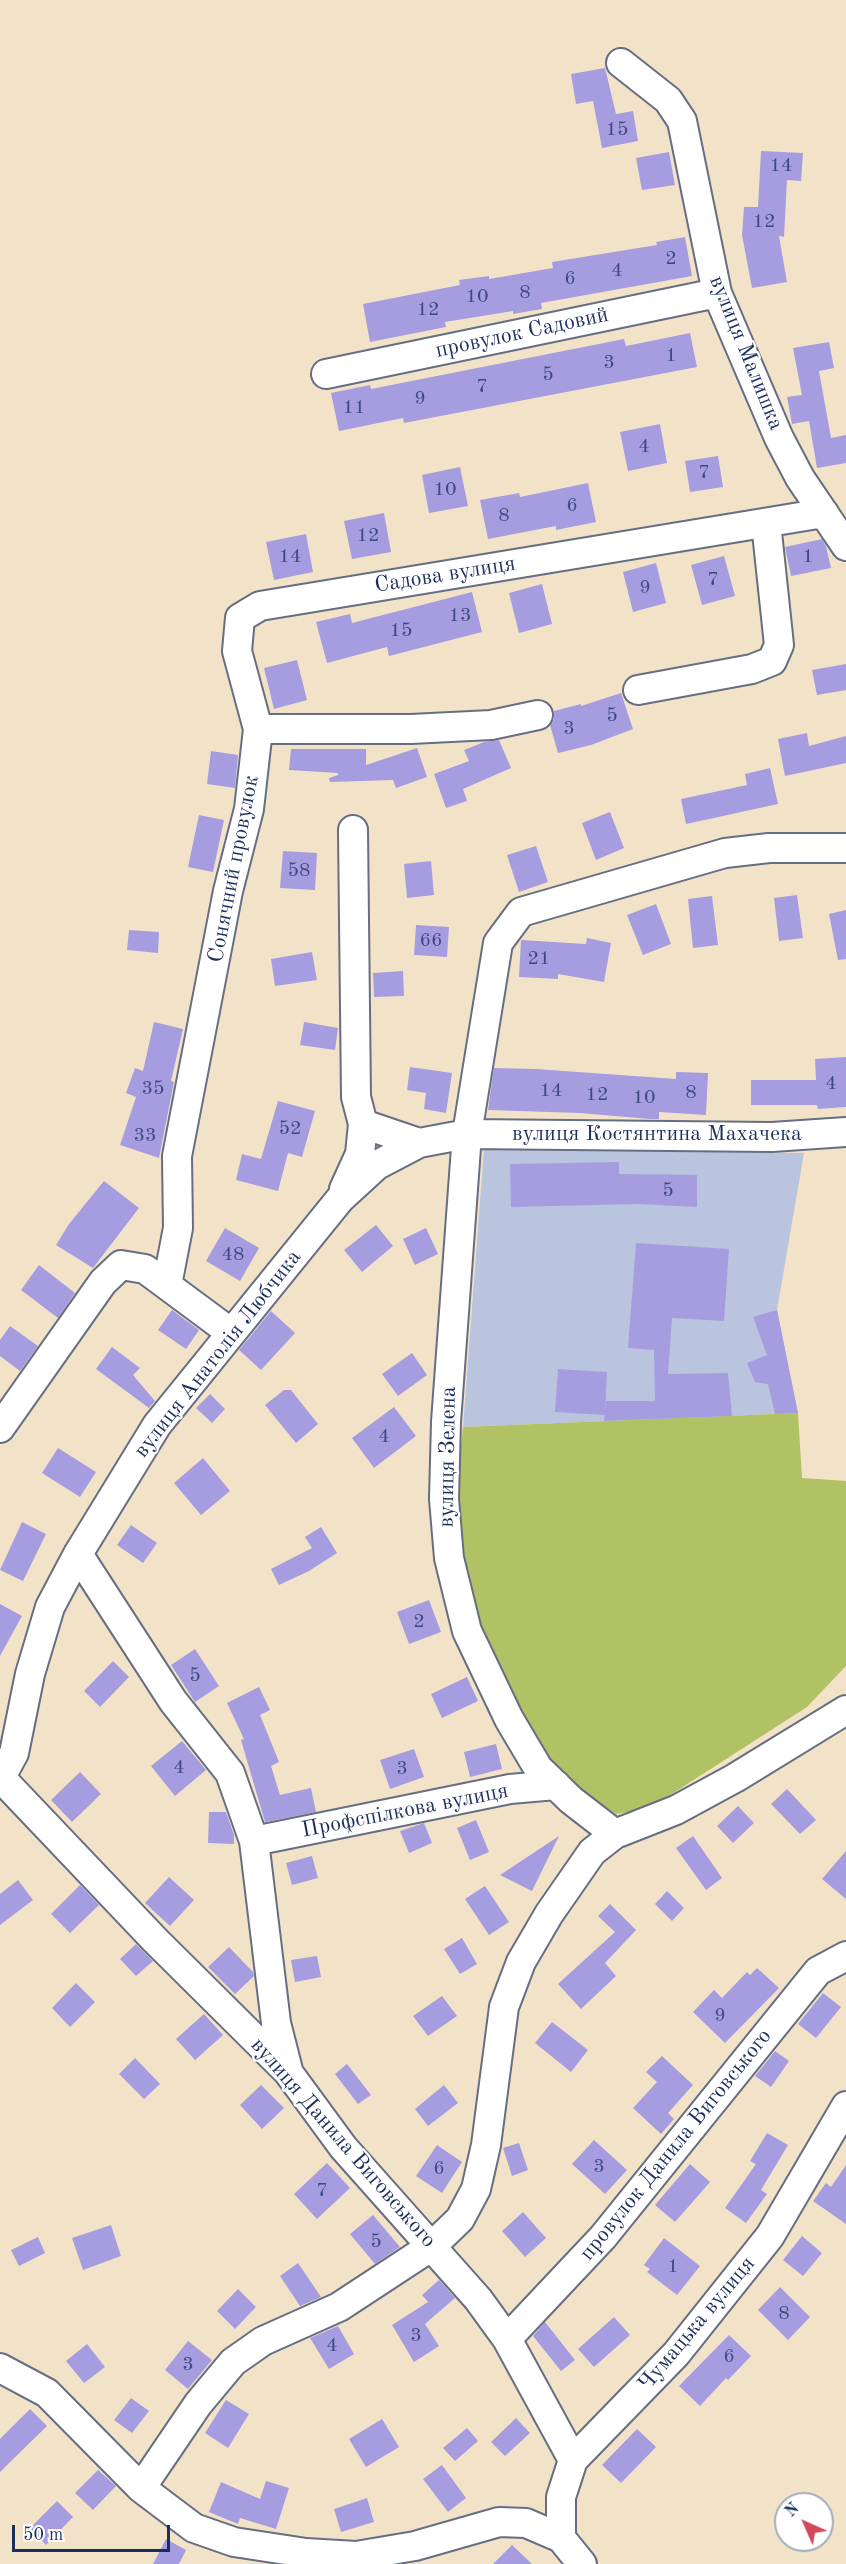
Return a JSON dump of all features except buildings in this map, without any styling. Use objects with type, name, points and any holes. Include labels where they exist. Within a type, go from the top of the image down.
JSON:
[{"type":"street","name":"вулиця Малишка","points":[[621,63],[668,100],[682,121],[717,293],[779,438],[800,478],[846,546]]},
{"type":"street","name":"провулок Садовий","points":[[326,374],[717,293]]},
{"type":"street","name":"Садова вулиця","points":[[258,729],[237,651],[240,618],[260,606],[824,513]]},
{"type":"street","points":[[638,690],[752,669],[772,661],[779,645],[766,523]]},
{"type":"street","points":[[258,729],[490,725],[538,715]]},
{"type":"street","name":"Сонячний провулок","points":[[167,1285],[178,1228],[177,1156],[228,891],[249,809],[258,729]]},
{"type":"street","name":"вулиця Анатолія Любчика","points":[[340,1199],[360,1154],[363,1124],[356,1097],[353,830]]},
{"type":"street","points":[[467,1134],[498,943],[521,912],[725,853],[769,848],[846,848]]},
{"type":"street","points":[[363,1124],[419,1143]]},
{"type":"street","name":"вулиця Костянтина Махачека","points":[[467,1134],[772,1137],[846,1132]]},
{"type":"street","name":"вулиця Анатолія Любчика","points":[[1,1778],[14,1753],[30,1674],[50,1607],[78,1554],[157,1425],[340,1199],[377,1165],[419,1143],[467,1134]]},
{"type":"street","name":"вулиця Зелена","points":[[467,1134],[446,1422],[444,1499],[449,1558],[467,1631],[509,1719],[538,1768],[571,1800],[615,1834]]},
{"type":"street","points":[[0,1428],[103,1281],[121,1265],[145,1269],[230,1332]]},
{"type":"street","points":[[78,1554],[173,1701],[230,1773],[254,1841],[276,2023],[288,2072]]},
{"type":"street","points":[[141,2488],[198,2404],[232,2362],[262,2341],[339,2307],[432,2246],[460,2219],[476,2189],[486,2145],[504,2007],[521,1962],[549,1914],[592,1852],[615,1834],[676,1810],[735,1778],[846,1710]]},
{"type":"street","name":"вулиця Данила Виговського","points":[[1,1778],[155,1940],[288,2072],[343,2147],[478,2299],[507,2339],[573,2460]]},
{"type":"street","name":"Профспілкова вулиця","points":[[254,1841],[510,1789],[556,1785]]},
{"type":"street","name":"провулок Данила Виговського","points":[[507,2339],[603,2237],[818,1971],[846,1956]]},
{"type":"street","name":"Чумацька вулиця","points":[[561,2538],[561,2497],[573,2460],[676,2354],[770,2236],[846,2106]]},
{"type":"street","points":[[0,2367],[47,2393],[141,2488],[194,2528],[234,2542],[306,2553],[356,2556],[415,2546],[499,2522],[526,2523],[561,2538],[582,2564]]},
{"type":"street","points":[[526,2523],[561,2497]]},
{"type":"shaded area","points":[[484,1148],[804,1153],[777,1310],[798,1413],[463,1427]]},
{"type":"green space","points":[[798,1413],[802,1478],[846,1481],[846,1666],[807,1707],[650,1808],[616,1814],[579,1789],[548,1760],[506,1686],[477,1620],[462,1551],[456,1496],[463,1427]]}]
